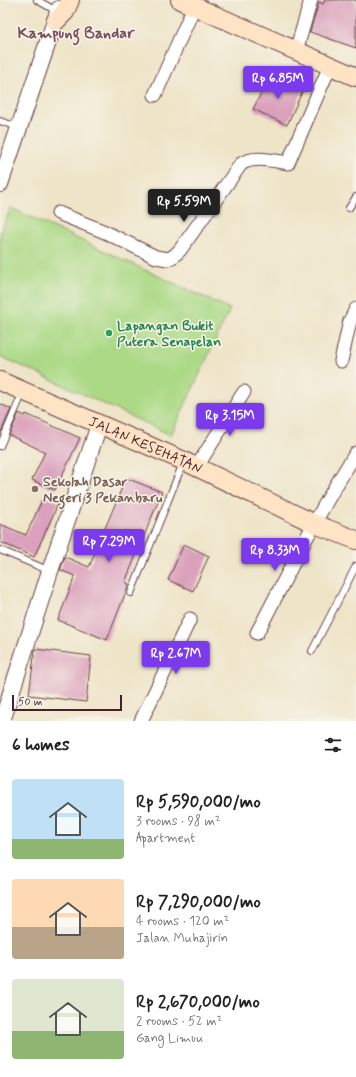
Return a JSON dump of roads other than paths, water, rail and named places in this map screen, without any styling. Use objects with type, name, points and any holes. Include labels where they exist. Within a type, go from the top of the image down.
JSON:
[{"type":"main road","points":[[187,3],[356,77]]},
{"type":"main road","name":"JALAN KESEHATAN","points":[[0,381],[190,464],[315,524],[356,540]]},
{"type":"street","points":[[296,50],[311,0]]},
{"type":"street","points":[[155,95],[187,3]]},
{"type":"street","points":[[0,184],[61,8]]},
{"type":"street","points":[[58,213],[105,232],[156,257],[168,259],[174,256],[180,250],[241,164],[247,160],[288,163],[330,66]]},
{"type":"street","points":[[341,361],[350,321],[356,309]]},
{"type":"street","points":[[190,464],[244,392]]},
{"type":"street","points":[[2,721],[99,425]]},
{"type":"street","points":[[258,633],[315,524],[344,471],[356,453]]},
{"type":"street","points":[[141,721],[155,689],[190,619]]},
{"type":"lane","points":[[37,0],[61,8]]},
{"type":"lane","points":[[0,121],[20,127]]},
{"type":"lane","points":[[349,208],[356,197]]},
{"type":"lane","points":[[0,446],[23,392]]},
{"type":"lane","points":[[130,592],[190,464]]},
{"type":"lane","points":[[0,550],[50,571]]},
{"type":"lane","points":[[312,651],[356,566]]},
{"type":"place","name":"Lapangan Bukit Putera Senapelan","points":[[109,333]]},
{"type":"place","name":"Sekolah Dasar Negeri 3 Pekanbaru","points":[[35,489]]},
{"type":"district","name":"Kampung Bandar","points":[[76,32]]}]
